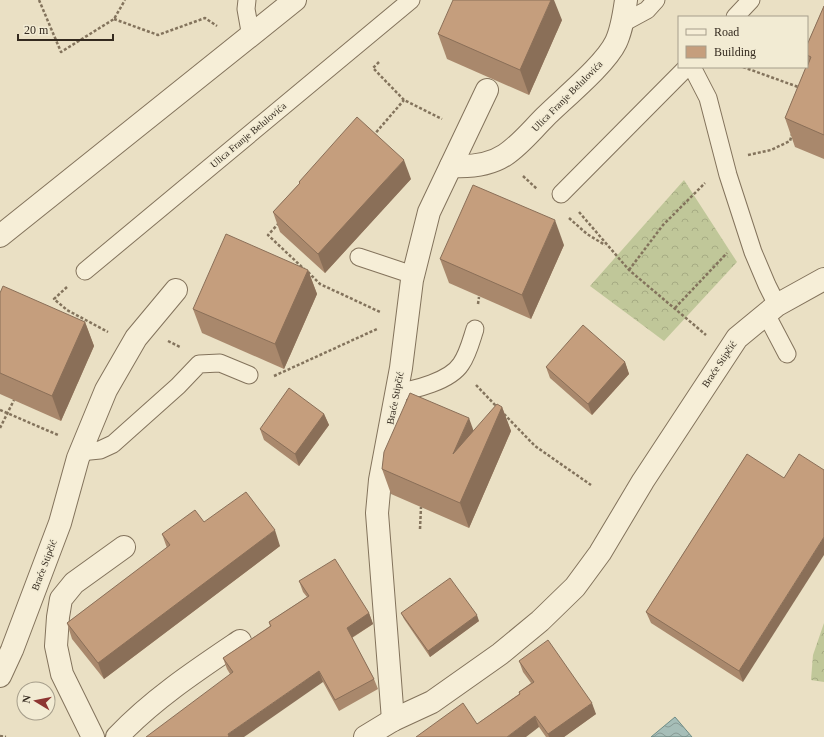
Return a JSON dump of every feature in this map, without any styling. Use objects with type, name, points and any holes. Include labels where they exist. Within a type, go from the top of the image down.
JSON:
[{"type":"street","points":[[0,236],[251,37],[295,0]]},
{"type":"street","name":"Ulica Franje Belulovića","points":[[451,166],[465,166],[487,162],[504,156],[521,142],[597,67],[616,43],[622,23],[626,0]]},
{"type":"street","name":"Braće Stipčić","points":[[393,720],[377,513],[380,480],[396,392],[413,275],[429,212],[487,90]]},
{"type":"street","name":"Braće Stipčić","points":[[365,737],[393,720],[432,702],[500,654],[540,621],[575,587],[600,553],[643,481],[737,338],[771,309],[824,279]]},
{"type":"street","name":"Braće Stipčić","points":[[0,676],[60,523],[80,452],[106,390],[136,338],[176,290]]},
{"type":"street","points":[[93,737],[62,674],[56,646],[58,617],[61,599],[74,583],[124,547]]},
{"type":"street","points":[[117,737],[179,683],[240,641]]},
{"type":"lane","points":[[247,0],[246,9],[251,37]]},
{"type":"lane","name":"Ulica Franje Belulovića","points":[[85,271],[412,0]]},
{"type":"lane","points":[[622,23],[647,10],[656,0]]},
{"type":"lane","points":[[736,16],[751,0]]},
{"type":"lane","points":[[561,194],[686,68]]},
{"type":"lane","points":[[693,68],[708,98],[727,171],[767,286],[771,309],[788,354]]},
{"type":"lane","points":[[359,257],[413,275]]},
{"type":"lane","points":[[396,392],[417,390],[439,381],[460,366],[466,355],[475,329]]},
{"type":"lane","points":[[80,452],[100,450],[113,444],[178,386],[198,364],[220,363],[249,375]]},
{"type":"path","points":[[39,0],[61,52],[114,19],[125,0]]},
{"type":"path","points":[[114,19],[158,35],[205,18],[221,29]]},
{"type":"path","points":[[384,57],[373,68],[404,100],[446,121]]},
{"type":"path","points":[[746,68],[805,89]]},
{"type":"path","points":[[369,141],[404,100]]},
{"type":"path","points":[[759,152],[771,150],[790,141],[794,126]]},
{"type":"path","points":[[629,270],[663,225],[704,184],[727,171]]},
{"type":"path","points":[[283,219],[268,235],[320,284],[384,314]]},
{"type":"path","points":[[592,225],[607,246],[629,270],[710,338]]},
{"type":"path","points":[[675,308],[747,232]]},
{"type":"path","points":[[67,310],[105,331]]},
{"type":"path","points":[[285,373],[383,326]]},
{"type":"path","points":[[164,340],[181,347],[179,352]]},
{"type":"path","points":[[474,384],[535,446],[591,486]]},
{"type":"path","points":[[0,428],[14,400]]},
{"type":"path","points":[[0,410],[61,436]]},
{"type":"path","points":[[420,529],[421,507]]},
{"type":"path","points":[[0,736],[6,737]]},
{"type":"green space","points":[[684,180],[737,262],[664,341],[590,286]]},
{"type":"green space","points":[[824,623],[824,682],[811,680],[813,655]]},
{"type":"water","points":[[675,717],[692,737],[651,737]]},
{"type":"building","points":[[453,0],[551,0],[520,70],[438,34]]},
{"type":"building","points":[[824,6],[824,135],[785,118],[806,68],[808,68],[811,57],[808,56],[808,43]]},
{"type":"building","points":[[357,117],[404,160],[318,254],[273,212]]},
{"type":"building","points":[[473,185],[555,220],[522,295],[440,259]]},
{"type":"building","points":[[226,234],[308,270],[275,344],[193,309]]},
{"type":"building","points":[[3,286],[85,322],[52,396],[0,373],[0,293]]},
{"type":"building","points":[[583,325],[625,362],[588,404],[546,367]]},
{"type":"building","points":[[289,388],[324,414],[295,454],[260,429]]},
{"type":"building","points":[[410,393],[469,418],[453,454],[497,404],[502,407],[460,503],[382,469],[384,452]]},
{"type":"building","points":[[747,454],[784,478],[799,454],[824,470],[824,537],[739,671],[646,612]]},
{"type":"building","points":[[246,492],[275,530],[98,663],[67,623],[170,545],[162,534],[195,510],[204,522]]},
{"type":"building","points":[[335,559],[369,613],[347,628],[374,679],[335,700],[319,671],[228,734],[228,737],[146,737],[233,672],[223,658],[271,626],[269,622],[309,596],[299,581]]},
{"type":"building","points":[[450,578],[477,615],[428,651],[401,613]]},
{"type":"building","points":[[548,640],[592,703],[548,734],[535,716],[507,737],[416,737],[463,703],[477,724],[520,694],[519,692],[534,682],[519,661]]}]
